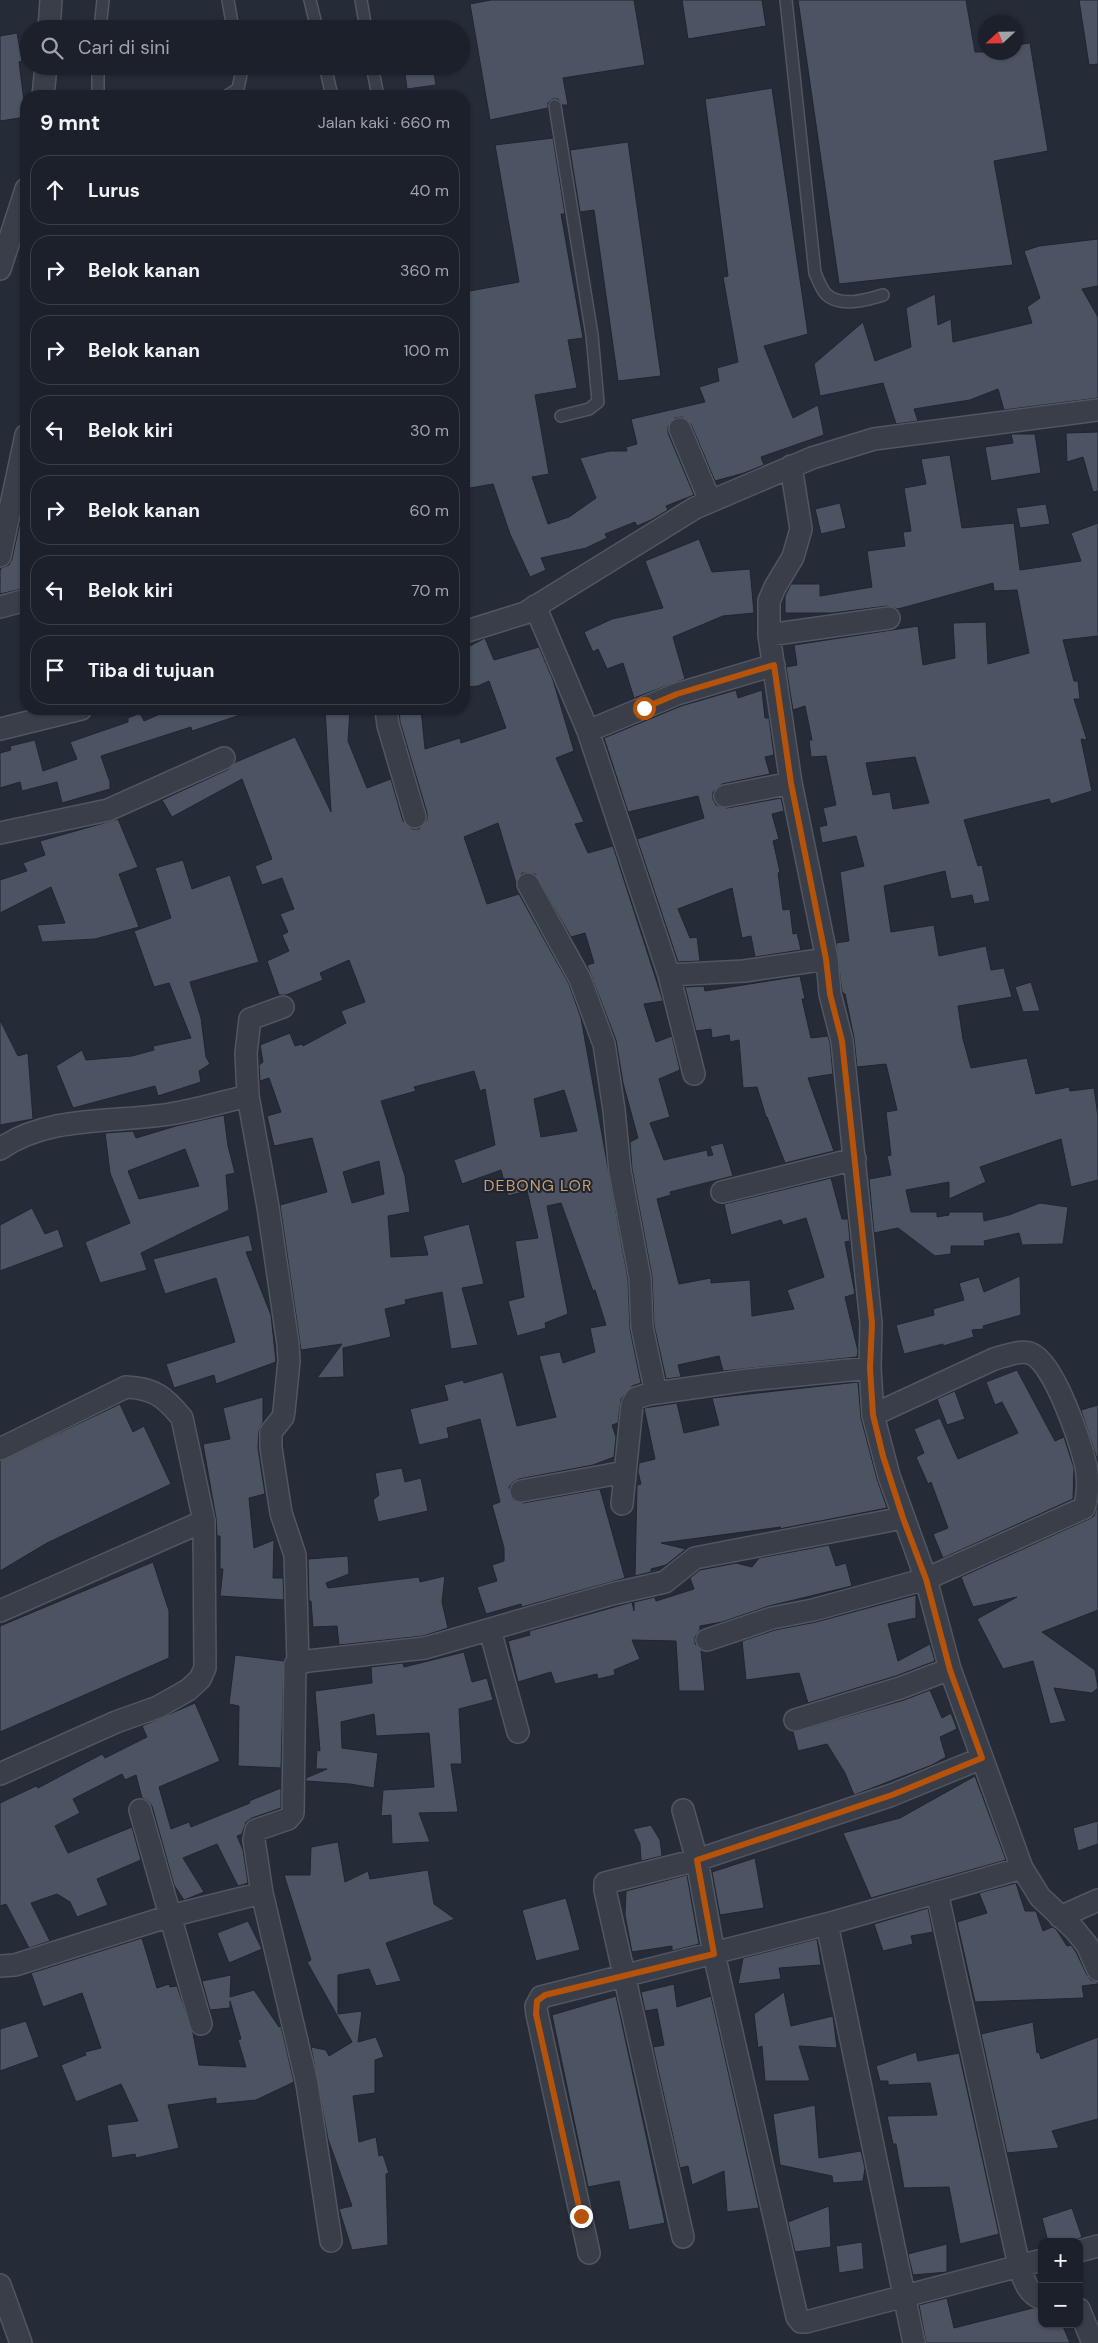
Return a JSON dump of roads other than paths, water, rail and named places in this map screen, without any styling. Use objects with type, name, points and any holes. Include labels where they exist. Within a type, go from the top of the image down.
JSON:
[{"type":"street","points":[[49,20],[50,0]]},
{"type":"street","points":[[44,90],[45,75]]},
{"type":"street","points":[[0,269],[20,207]]},
{"type":"street","points":[[470,630],[496,624],[525,613],[696,508],[792,466],[874,439],[1098,410]]},
{"type":"street","points":[[680,429],[710,501]]},
{"type":"street","points":[[0,556],[20,463]]},
{"type":"street","points":[[792,466],[801,529],[793,557],[775,587],[770,601],[770,635],[791,783],[826,959],[830,994],[842,1041],[872,1323],[870,1368],[873,1415],[889,1476],[926,1579],[950,1670],[1022,1868],[1040,1896],[1074,1929],[1087,1946],[1098,1970]]},
{"type":"street","points":[[0,607],[20,602]]},
{"type":"street","points":[[535,606],[588,731],[669,975],[694,1074]]},
{"type":"street","points":[[770,635],[889,618]]},
{"type":"street","points":[[588,731],[677,694],[774,665]]},
{"type":"street","points":[[0,729],[57,715]]},
{"type":"street","points":[[387,715],[415,817]]},
{"type":"street","points":[[0,833],[108,810],[224,758]]},
{"type":"street","points":[[725,796],[791,783]]},
{"type":"street","points":[[528,884],[580,979],[604,1044],[614,1110],[620,1171],[640,1278],[642,1327],[656,1393]]},
{"type":"street","points":[[669,975],[744,971],[826,959]]},
{"type":"street","points":[[283,1007],[250,1019],[246,1054],[248,1096],[268,1207],[288,1344],[289,1361],[284,1411],[283,1417],[272,1432],[271,1448],[281,1513],[295,1555],[298,1663],[294,1670],[294,1806],[288,1819],[256,1830],[254,1834],[262,1893],[307,2084],[331,2241]]},
{"type":"street","points":[[0,1149],[15,1138],[51,1127],[170,1114],[248,1096]]},
{"type":"street","points":[[722,1192],[855,1159]]},
{"type":"street","points":[[707,1640],[772,1618],[813,1610],[926,1579],[1084,1508],[1087,1500],[1086,1468],[1065,1402],[1038,1358],[1029,1353],[1012,1354],[994,1359],[873,1415]]},
{"type":"street","points":[[622,1504],[632,1405],[636,1398],[656,1393],[748,1380],[870,1368]]},
{"type":"street","points":[[0,1449],[126,1387],[143,1388],[160,1395],[182,1418],[204,1521],[205,1668],[200,1679],[188,1690],[158,1707],[116,1722],[0,1774]]},
{"type":"street","points":[[521,1491],[626,1472]]},
{"type":"street","points":[[298,1663],[404,1652],[490,1630],[612,1594],[665,1582],[695,1558],[903,1518]]},
{"type":"street","points":[[0,1611],[204,1521]]},
{"type":"street","points":[[490,1630],[518,1732]]},
{"type":"street","points":[[795,1720],[900,1688],[950,1670]]},
{"type":"street","points":[[683,2237],[605,1883],[697,1860],[892,1795],[982,1758]]},
{"type":"street","points":[[140,1810],[201,2024]]},
{"type":"street","points":[[683,1810],[697,1860],[714,1954],[797,2317],[801,2322],[806,2322],[1038,2261]]},
{"type":"street","points":[[589,2253],[536,2006],[537,2001],[545,1995],[714,1954],[827,1924],[1022,1868]]},
{"type":"street","points":[[937,1892],[1019,2266],[1028,2288],[1034,2296],[1038,2298]]},
{"type":"street","points":[[0,1966],[15,1965],[170,1916],[262,1893]]},
{"type":"street","points":[[1060,1917],[1098,1900]]},
{"type":"street","points":[[827,1924],[914,2343]]},
{"type":"street","points":[[1083,2250],[1098,2246]]},
{"type":"street","points":[[0,2285],[21,2343]]},
{"type":"street","points":[[1083,2319],[1093,2343]]},
{"type":"lane","points":[[101,20],[103,0]]},
{"type":"lane","points":[[228,0],[231,20]]},
{"type":"lane","points":[[310,0],[314,20]]},
{"type":"lane","points":[[361,0],[364,20]]},
{"type":"lane","points":[[786,0],[815,273],[826,294],[836,300],[861,302],[883,295]]},
{"type":"lane","points":[[98,75],[98,90]]},
{"type":"lane","points":[[236,90],[241,75]]},
{"type":"lane","points":[[327,75],[331,90]]},
{"type":"lane","points":[[374,75],[377,90]]},
{"type":"lane","points":[[555,106],[592,335],[598,402],[589,409],[561,416]]},
{"type":"district","name":"DEBONG LOR","points":[[538,1185]]}]
